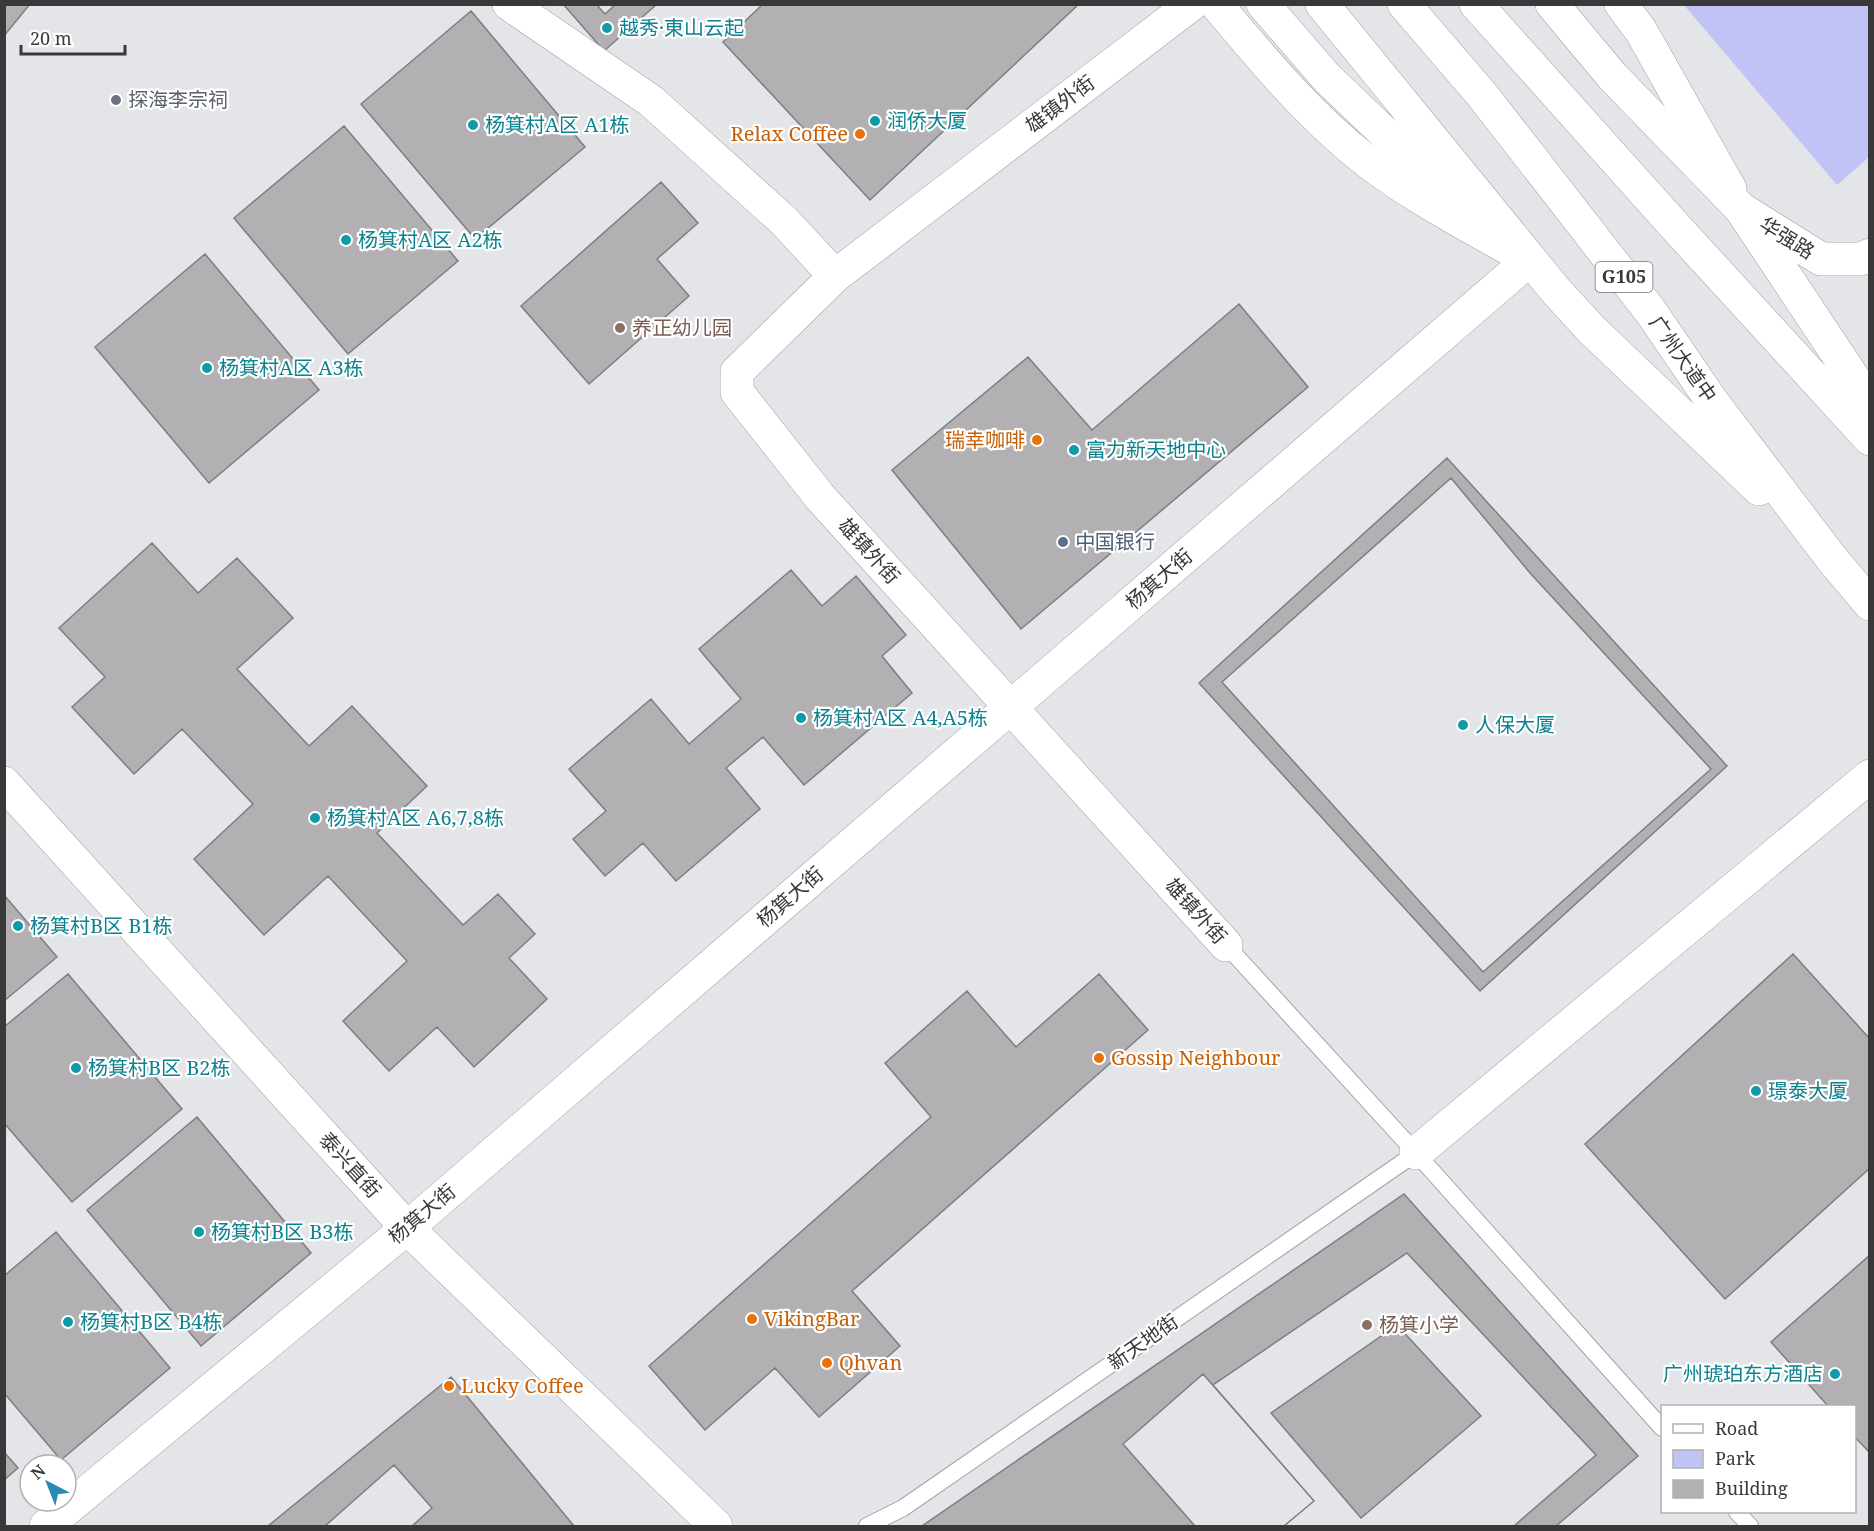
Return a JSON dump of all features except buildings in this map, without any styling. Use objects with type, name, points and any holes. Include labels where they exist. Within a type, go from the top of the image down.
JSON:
[{"type":"main road","points":[[509,4],[651,101],[784,221],[835,276]]},
{"type":"main road","name":"雄镇外街","points":[[1192,4],[835,276],[736,372],[737,392],[820,497],[1226,945]]},
{"type":"main road","points":[[1216,4],[1291,92],[1332,132],[1369,163],[1411,192],[1529,260]]},
{"type":"main road","points":[[1263,4],[1327,78],[1393,141],[1529,260]]},
{"type":"main road","points":[[1322,4],[1529,260],[1592,330],[1832,559]]},
{"type":"main road","name":"广州大道中","points":[[1404,4],[1483,96],[1644,303],[1711,400],[1869,604]]},
{"type":"main road","points":[[1476,4],[1869,439]]},
{"type":"main road","points":[[1552,4],[1612,76],[1741,209]]},
{"type":"main road","points":[[1622,4],[1641,31],[1741,209],[1869,403]]},
{"type":"main road","name":"华强路","points":[[1741,209],[1821,259],[1861,259],[1869,255]]},
{"type":"main road","name":"杨箕大街","points":[[46,1527],[407,1228],[1529,260]]},
{"type":"main road","points":[[1416,1153],[1869,776]]},
{"type":"main road","name":"泰兴直街","points":[[4,783],[407,1228],[716,1527]]},
{"type":"lane","name":"雄镇外街","points":[[1226,945],[1661,1427]]},
{"type":"lane","name":"新天地街","points":[[867,1527],[903,1508],[1416,1153]]},
{"type":"lane","points":[[1738,1513],[1750,1527]]},
{"type":"green space","points":[[1684,5],[1869,5],[1869,157],[1837,185]]},
{"type":"place","name":"越秀·東山云起","points":[[607,28]]},
{"type":"place","name":"探海李宗祠","points":[[116,100]]},
{"type":"place","name":"润侨大厦","points":[[875,121]]},
{"type":"place","name":"杨箕村A区 A1栋","points":[[473,125]]},
{"type":"place","name":"Relax Coffee","points":[[860,134]]},
{"type":"place","name":"杨箕村A区 A2栋","points":[[346,240]]},
{"type":"place","name":"养正幼儿园","points":[[620,328]]},
{"type":"place","name":"杨箕村A区 A3栋","points":[[207,368]]},
{"type":"place","name":"瑞幸咖啡","points":[[1037,440]]},
{"type":"place","name":"富力新天地中心","points":[[1074,450]]},
{"type":"place","name":"中国银行","points":[[1063,542]]},
{"type":"place","name":"杨箕村A区 A4,A5栋","points":[[801,718]]},
{"type":"place","name":"人保大厦","points":[[1463,725]]},
{"type":"place","name":"杨箕村A区 A6,7,8栋","points":[[315,818]]},
{"type":"place","name":"杨箕村B区 B1栋","points":[[18,926]]},
{"type":"place","name":"Gossip Neighbour","points":[[1099,1058]]},
{"type":"place","name":"杨箕村B区 B2栋","points":[[76,1068]]},
{"type":"place","name":"璟泰大厦","points":[[1756,1091]]},
{"type":"place","name":"杨箕村B区 B3栋","points":[[199,1232]]},
{"type":"place","name":"VikingBar","points":[[752,1319]]},
{"type":"place","name":"杨箕村B区 B4栋","points":[[68,1322]]},
{"type":"place","name":"杨箕小学","points":[[1367,1325]]},
{"type":"place","name":"Qhvan","points":[[827,1363]]},
{"type":"place","name":"广州琥珀东方酒店","points":[[1835,1374]]},
{"type":"place","name":"Lucky Coffee","points":[[449,1386]]}]
